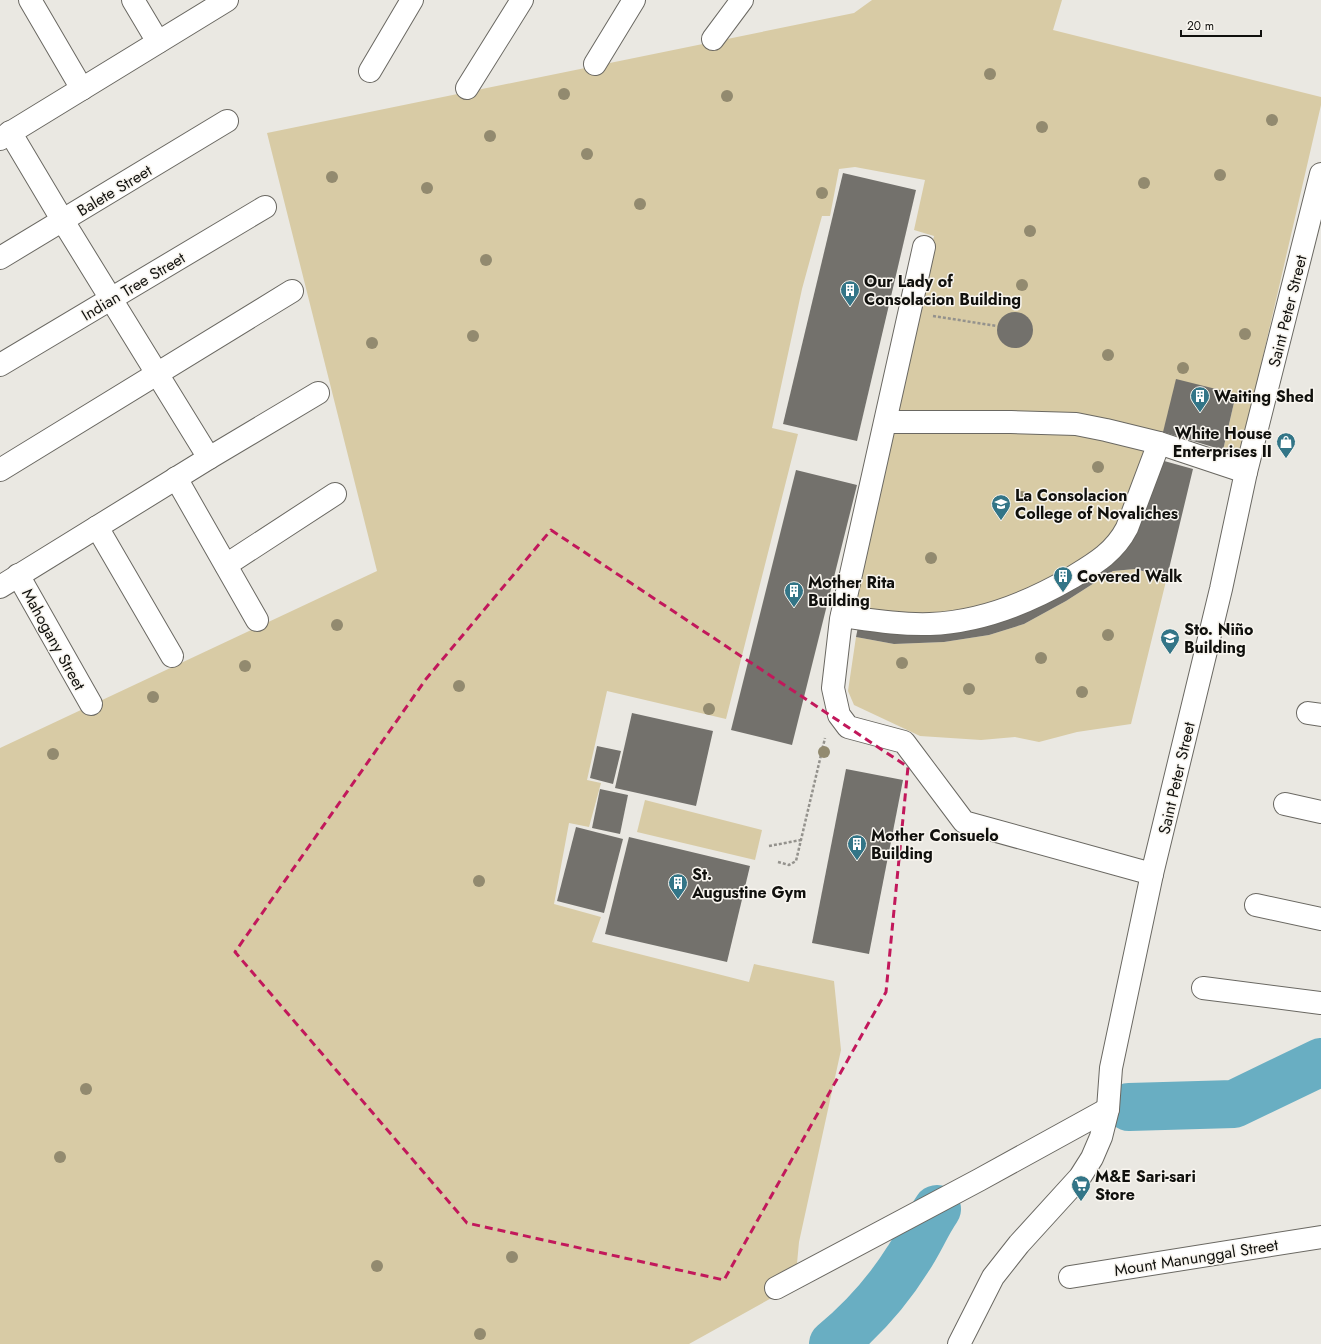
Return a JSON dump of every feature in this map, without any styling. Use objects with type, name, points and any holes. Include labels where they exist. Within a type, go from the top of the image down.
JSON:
[{"type":"street","points":[[30,0],[82,89]]},
{"type":"street","points":[[133,0],[158,42]]},
{"type":"street","points":[[209,458],[63,221],[3,136],[227,0]]},
{"type":"street","points":[[370,71],[412,0]]},
{"type":"street","points":[[467,88],[522,0]]},
{"type":"street","points":[[595,64],[634,0]]},
{"type":"street","points":[[714,39],[742,0]]},
{"type":"street","name":"Balete Street","points":[[0,258],[227,121]]},
{"type":"street","name":"Saint Peter Street","points":[[958,1344],[993,1278],[1019,1244],[1080,1177],[1092,1158],[1101,1137],[1108,1109],[1110,1068],[1152,874],[1221,589],[1246,472],[1316,215],[1321,174]]},
{"type":"street","name":"Indian Tree Street","points":[[0,365],[265,207]]},
{"type":"street","points":[[924,247],[842,616],[833,688],[839,715],[848,727],[904,742],[964,822],[1152,874]]},
{"type":"street","points":[[0,470],[292,291]]},
{"type":"street","points":[[0,587],[176,478],[318,393]]},
{"type":"street","points":[[886,422],[1019,422],[1076,424],[1159,443],[1246,472]]},
{"type":"street","points":[[842,616],[888,622],[930,624],[970,619],[1010,607],[1063,582],[1099,561],[1121,540],[1127,528],[1159,443]]},
{"type":"street","points":[[176,478],[257,620]]},
{"type":"street","points":[[226,565],[335,494]]},
{"type":"street","points":[[97,527],[172,656]]},
{"type":"street","name":"Mahogany Street","points":[[18,575],[90,704]]},
{"type":"street","points":[[1285,804],[1321,812]]},
{"type":"street","points":[[1256,905],[1321,918]]},
{"type":"street","points":[[1203,988],[1321,1002]]},
{"type":"street","points":[[776,1288],[972,1184],[1108,1109]]},
{"type":"street","name":"Mount Manunggal Street","points":[[1070,1277],[1321,1237]]},
{"type":"path","points":[[910,312],[997,326]]},
{"type":"path","points":[[778,862],[789,865],[796,861],[825,734]]},
{"type":"path","points":[[769,846],[801,840]]},
{"type":"highlighted area","points":[[551,530],[908,767],[886,992],[724,1280],[467,1223],[235,952],[426,679]]},
{"type":"shaded area","points":[[872,0],[1062,0],[1053,30],[1321,97],[1321,105],[1240,456],[1223,450],[1236,394],[1163,432],[1108,421],[897,412],[909,346],[934,236],[914,230],[925,180],[855,167],[839,169],[830,216],[822,216],[802,289],[772,428],[798,434],[726,719],[607,691],[587,780],[601,783],[589,827],[569,823],[554,904],[601,917],[592,942],[749,982],[754,964],[834,981],[841,1050],[799,1242],[795,1285],[689,1344],[0,1344],[0,748],[377,571],[267,133],[854,13]]},
{"type":"shaded area","points":[[892,428],[1072,433],[1150,447],[1127,526],[1095,557],[971,615],[851,613]]},
{"type":"shaded area","points":[[1135,569],[1167,577],[1131,724],[1077,732],[1039,742],[1015,737],[981,740],[920,736],[854,705],[848,691],[856,637],[894,644],[944,642],[989,635],[1024,624],[1066,601],[1113,571]]},
{"type":"shaded area","points":[[645,800],[762,830],[755,860],[637,832]]},
{"type":"building","name":"Our Lady of Consolacion Building","points":[[843,173],[916,190],[857,441],[783,424]]},
{"type":"building","points":[[1015,312],[1025,315],[1030,320],[1033,330],[1030,340],[1025,345],[1015,348],[1005,345],[1000,340],[997,330],[1000,320],[1005,315]]},
{"type":"building","name":"Waiting Shed","points":[[1176,379],[1236,394],[1223,450],[1163,432]]},
{"type":"building","points":[[1157,459],[1193,469],[1167,577],[1135,569],[1113,571],[1066,601],[1024,624],[989,635],[944,642],[894,644],[856,637],[859,622],[972,623],[1100,563]]},
{"type":"building","name":"Mother Rita Building","points":[[796,470],[857,485],[792,745],[731,730]]},
{"type":"building","points":[[632,713],[713,731],[696,806],[615,788]]},
{"type":"building","points":[[597,746],[621,751],[613,784],[590,778]]},
{"type":"building","name":"Mother Consuelo Building","points":[[846,769],[903,780],[869,954],[812,943]]},
{"type":"building","points":[[600,789],[628,795],[620,834],[592,828]]},
{"type":"building","points":[[576,827],[623,839],[604,913],[557,901]]},
{"type":"building","name":"St. Augustine Gym","points":[[629,837],[750,866],[727,962],[605,934]]},
{"type":"waterway","points":[[1129,1107],[1234,1104],[1321,1062]]},
{"type":"waterway","points":[[833,1344],[854,1325],[883,1294],[912,1253],[937,1209]]},
{"type":"place","name":"Our Lady of Consolacion Building","points":[[850,307]]},
{"type":"place","name":"Waiting Shed","points":[[1200,413]]},
{"type":"place","name":"White House Enterprises II","points":[[1286,459]]},
{"type":"place","name":"La Consolacion College of Novaliches","points":[[1001,521]]},
{"type":"place","name":"Covered Walk","points":[[1063,593]]},
{"type":"place","name":"Mother Rita Building","points":[[794,608]]},
{"type":"place","name":"Sto. Niño Building","points":[[1170,655]]},
{"type":"place","name":"Mother Consuelo Building","points":[[857,861]]},
{"type":"place","name":"St. Augustine Gym","points":[[678,900]]},
{"type":"place","name":"M&E Sari-sari Store","points":[[1081,1202]]}]
